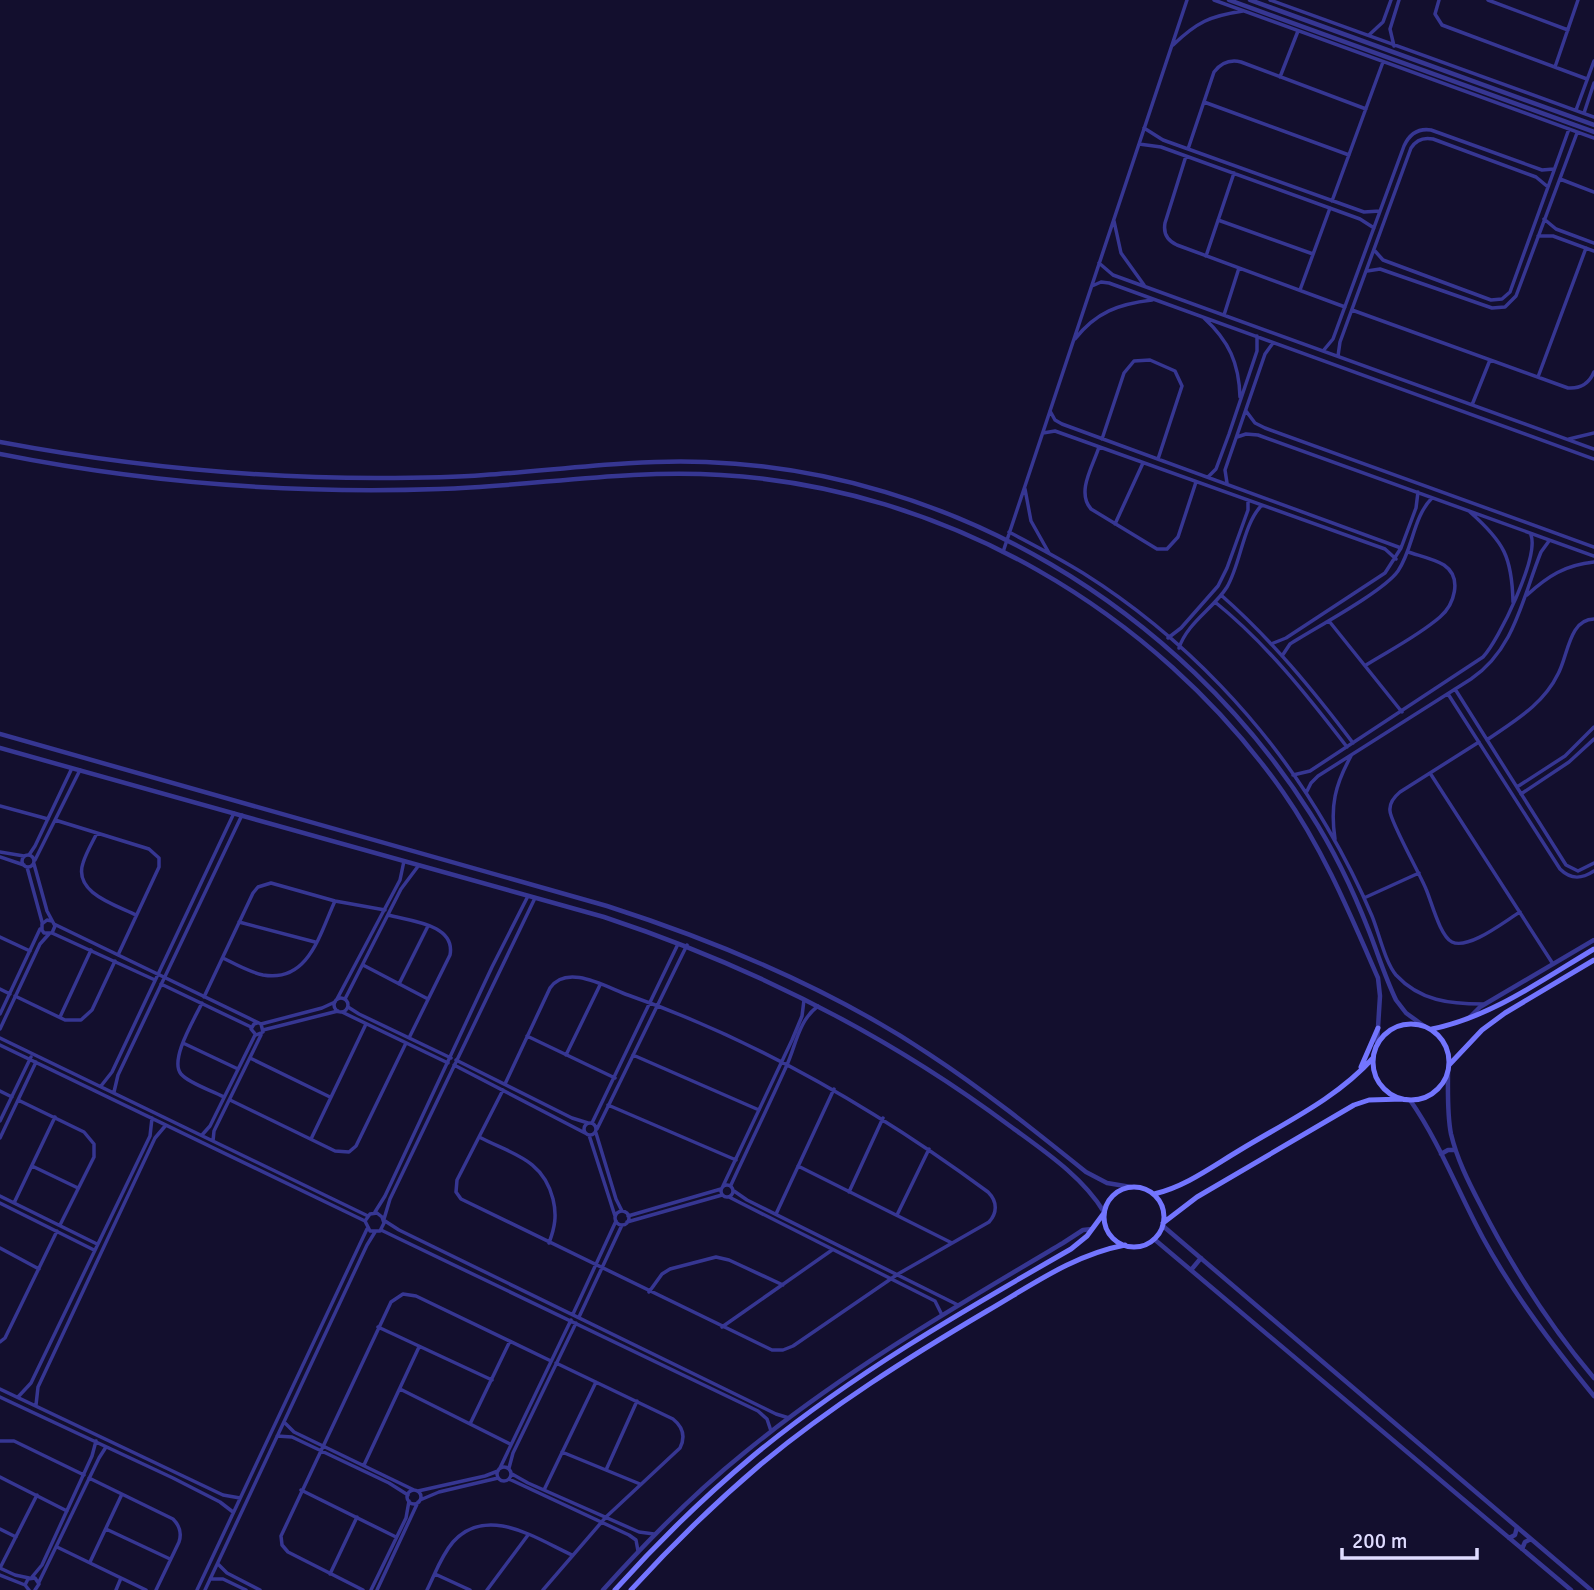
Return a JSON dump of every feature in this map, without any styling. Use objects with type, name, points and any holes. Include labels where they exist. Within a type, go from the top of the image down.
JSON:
[{"type":"main road","points":[[1431,1030],[1480,1015],[1594,949]]},
{"type":"main road","points":[[631,1590],[677,1541],[753,1471],[864,1388],[980,1315],[1075,1260],[1125,1245],[1141,1246],[1154,1239],[1163,1225],[1197,1197],[1354,1105],[1369,1100],[1406,1100],[1431,1094],[1442,1084],[1448,1068],[1487,1027],[1505,1013],[1594,960]]},
{"type":"main road","points":[[1480,1015],[1487,1027]]},
{"type":"main road","points":[[1406,1100],[1390,1094],[1380,1084],[1374,1072],[1373,1058],[1377,1043],[1387,1031],[1401,1025],[1424,1026],[1431,1030],[1445,1045],[1448,1068]]},
{"type":"main road","points":[[1357,1074],[1371,1048],[1377,1028]]},
{"type":"main road","points":[[1154,1194],[1177,1186],[1203,1172],[1313,1107],[1357,1074],[1373,1058]]},
{"type":"main road","points":[[615,1590],[660,1541],[762,1449],[865,1373],[1071,1249],[1093,1229],[1111,1196],[1132,1187],[1144,1188],[1154,1194],[1163,1208],[1163,1225]]},
{"type":"main road","points":[[1104,1212],[1105,1225],[1111,1236],[1125,1245]]},
{"type":"main road","points":[[945,1313],[952,1319]]},
{"type":"street","points":[[1003,552],[1187,0]]},
{"type":"street","points":[[1214,0],[1298,31],[1327,38],[1383,62],[1594,138]]},
{"type":"street","points":[[1229,0],[1327,38],[1594,132]]},
{"type":"street","points":[[1250,0],[1594,125]]},
{"type":"street","points":[[1270,0],[1594,117]]},
{"type":"street","points":[[1367,36],[1381,26],[1391,0]]},
{"type":"street","points":[[1394,46],[1390,32],[1399,0]]},
{"type":"street","points":[[1439,0],[1436,14],[1442,25],[1587,79]]},
{"type":"street","points":[[1488,0],[1568,30]]},
{"type":"street","points":[[1555,67],[1578,0]]},
{"type":"street","points":[[1388,9],[1395,11]]},
{"type":"street","points":[[1172,46],[1200,22],[1216,15],[1243,10]]},
{"type":"street","points":[[1280,77],[1298,31]]},
{"type":"street","points":[[1188,149],[1214,72],[1226,62],[1237,61],[1366,109]]},
{"type":"street","points":[[1576,110],[1594,61]]},
{"type":"street","points":[[1332,201],[1383,62]]},
{"type":"street","points":[[1584,113],[1594,83]]},
{"type":"street","points":[[1204,102],[1349,155]]},
{"type":"street","points":[[1144,128],[1158,138],[1332,201],[1367,213],[1380,211]]},
{"type":"street","points":[[1374,249],[1383,260],[1491,300],[1502,299],[1510,292],[1569,129]]},
{"type":"street","points":[[1323,351],[1333,339],[1405,142],[1413,134],[1430,130],[1542,170],[1554,169]]},
{"type":"street","points":[[1366,272],[1380,269],[1492,308],[1511,304],[1577,132]]},
{"type":"street","points":[[1338,356],[1340,342],[1411,149],[1423,138],[1433,139],[1539,178],[1548,187]]},
{"type":"street","points":[[1139,144],[1156,145],[1364,220],[1374,228]]},
{"type":"street","points":[[1186,156],[1164,229],[1171,242],[1345,307]]},
{"type":"street","points":[[1539,178],[1542,170]]},
{"type":"street","points":[[1206,256],[1234,173]]},
{"type":"street","points":[[1559,179],[1594,192]]},
{"type":"street","points":[[1300,290],[1330,208]]},
{"type":"street","points":[[1364,220],[1367,213]]},
{"type":"street","points":[[1113,218],[1121,253],[1145,286]]},
{"type":"street","points":[[1544,219],[1553,227],[1594,243]]},
{"type":"street","points":[[1218,220],[1313,254]]},
{"type":"street","points":[[1549,236],[1553,227]]},
{"type":"street","points":[[1538,236],[1549,236],[1594,251]]},
{"type":"street","points":[[1538,377],[1586,248]]},
{"type":"street","points":[[1380,269],[1383,260]]},
{"type":"street","points":[[1099,262],[1111,274],[1594,449]]},
{"type":"street","points":[[1224,315],[1239,268]]},
{"type":"street","points":[[1107,282],[1111,274]]},
{"type":"street","points":[[1090,288],[1107,282],[1594,459]]},
{"type":"street","points":[[1071,344],[1084,328],[1103,313],[1125,304],[1156,300]]},
{"type":"street","points":[[1352,310],[1575,388],[1587,383],[1594,372]]},
{"type":"street","points":[[1202,316],[1231,349],[1238,374],[1240,401]]},
{"type":"street","points":[[1208,477],[1216,469],[1240,401],[1258,347],[1257,336]]},
{"type":"street","points":[[1333,339],[1340,342]]},
{"type":"street","points":[[1228,485],[1225,472],[1266,350],[1274,342]]},
{"type":"street","points":[[1258,347],[1266,350]]},
{"type":"street","points":[[1102,439],[1125,370],[1137,360],[1150,360],[1172,369],[1181,383],[1158,459]]},
{"type":"street","points":[[1472,405],[1490,360]]},
{"type":"street","points":[[1050,409],[1055,420],[1062,424],[1401,548]]},
{"type":"street","points":[[1245,411],[1255,423],[1594,547]]},
{"type":"street","points":[[1250,433],[1255,423]]},
{"type":"street","points":[[1059,433],[1062,424]]},
{"type":"street","points":[[1041,434],[1050,431],[1059,433],[1099,447],[1385,549],[1396,559]]},
{"type":"street","points":[[1237,437],[1250,433],[1594,556]]},
{"type":"street","points":[[1567,439],[1594,433]]},
{"type":"street","points":[[0,442],[137,465],[219,474],[315,478],[471,476],[654,461],[752,464],[799,471],[881,491],[972,523],[1045,560],[1115,605],[1182,660],[1229,706],[1276,764],[1310,812],[1347,880],[1399,1004],[1410,1017],[1424,1026]]},
{"type":"street","points":[[1099,447],[1084,497],[1091,509],[1157,549],[1167,549],[1178,537],[1196,482]]},
{"type":"street","points":[[0,454],[130,476],[313,490],[440,489],[629,474],[726,475],[778,481],[854,496],[911,513],[968,535],[1076,592],[1138,637],[1192,685],[1235,732],[1279,787],[1338,888],[1378,978],[1377,1043]]},
{"type":"street","points":[[1115,524],[1143,463]]},
{"type":"street","points":[[1365,474],[1368,466]]},
{"type":"street","points":[[1216,469],[1225,472]]},
{"type":"street","points":[[1025,483],[1031,521],[1050,554]]},
{"type":"street","points":[[1271,644],[1282,641],[1381,578],[1401,548],[1416,508],[1418,492]]},
{"type":"street","points":[[1282,656],[1287,647],[1390,580],[1408,552],[1423,509],[1432,498]]},
{"type":"street","points":[[1168,638],[1178,631],[1222,580],[1247,514],[1248,500]]},
{"type":"street","points":[[1179,648],[1184,637],[1221,595],[1234,572],[1255,513],[1262,505]]},
{"type":"street","points":[[1469,511],[1493,532],[1505,551],[1512,574],[1513,603]]},
{"type":"street","points":[[968,535],[972,523]]},
{"type":"street","points":[[1009,532],[1112,593],[1168,638],[1241,707],[1306,793],[1335,841],[1364,898],[1390,964],[1399,977],[1428,997],[1449,1003],[1485,1004]]},
{"type":"street","points":[[1293,775],[1310,771],[1483,657],[1500,633],[1513,603],[1533,549],[1530,533]]},
{"type":"street","points":[[1306,793],[1315,779],[1455,690],[1483,670],[1501,652],[1513,631],[1541,552],[1550,540]]},
{"type":"street","points":[[1533,549],[1538,548],[1541,552]]},
{"type":"street","points":[[1366,665],[1440,618],[1453,596],[1455,580],[1450,570],[1440,563],[1408,552]]},
{"type":"street","points":[[1525,597],[1561,569],[1594,562]]},
{"type":"street","points":[[1221,595],[1282,656],[1353,743]]},
{"type":"street","points":[[1215,602],[1240,623],[1283,668],[1347,747]]},
{"type":"street","points":[[1487,740],[1523,716],[1543,697],[1561,669],[1575,628],[1582,622],[1594,619]]},
{"type":"street","points":[[1328,620],[1402,712]]},
{"type":"street","points":[[1178,631],[1179,635],[1184,637]]},
{"type":"street","points":[[1282,641],[1287,647]]},
{"type":"street","points":[[1455,690],[1569,868],[1580,870],[1594,863]]},
{"type":"street","points":[[1448,694],[1565,874],[1578,878],[1594,871]]},
{"type":"street","points":[[1466,722],[1472,717]]},
{"type":"street","points":[[1517,787],[1565,756],[1594,727]]},
{"type":"street","points":[[0,734],[607,906],[676,929],[783,974],[842,1011],[860,1028],[937,1074],[1042,1150],[1089,1190],[1104,1212]]},
{"type":"street","points":[[7,736],[2,742],[2,748],[428,867],[679,942],[818,1006],[865,1016],[953,1070],[1086,1172],[1114,1185],[1132,1187]]},
{"type":"street","points":[[1521,794],[1569,762],[1592,741],[1585,737]]},
{"type":"street","points":[[1479,742],[1397,794],[1390,810],[1391,819],[1419,873],[1443,933],[1451,942],[1471,942],[1520,912]]},
{"type":"street","points":[[1335,841],[1333,797],[1340,775],[1353,753]]},
{"type":"street","points":[[1494,764],[1500,760]]},
{"type":"street","points":[[72,768],[48,819],[22,862],[41,913],[43,932],[91,950],[155,981]]},
{"type":"street","points":[[0,855],[25,866],[34,862],[80,770]]},
{"type":"street","points":[[1310,771],[1310,776],[1315,779]]},
{"type":"street","points":[[1430,773],[1553,964]]},
{"type":"street","points":[[0,806],[48,819]]},
{"type":"street","points":[[101,1086],[112,1072],[234,813]]},
{"type":"street","points":[[115,1100],[116,1079],[242,815]]},
{"type":"street","points":[[55,820],[149,849],[159,858],[159,867],[118,955]]},
{"type":"street","points":[[1537,832],[1543,829]]},
{"type":"street","points":[[97,833],[83,863],[84,883],[94,894],[136,915]]},
{"type":"street","points":[[0,855],[26,855],[34,862],[53,923],[50,934],[40,944],[0,1029]]},
{"type":"street","points":[[428,867],[432,862],[431,856]]},
{"type":"street","points":[[404,861],[400,880],[336,1000],[335,1008],[366,1024],[409,1038],[451,1058]]},
{"type":"street","points":[[452,874],[451,868],[455,863]]},
{"type":"street","points":[[419,866],[403,884],[345,999],[348,1007],[380,1027],[448,1063]]},
{"type":"street","points":[[1364,898],[1419,873]]},
{"type":"street","points":[[205,874],[211,877]]},
{"type":"street","points":[[204,997],[255,890],[267,883],[335,901],[385,910]]},
{"type":"street","points":[[197,1590],[367,1229],[365,1221],[374,1213],[409,1145],[528,896]]},
{"type":"street","points":[[381,1230],[389,1202],[536,898]]},
{"type":"street","points":[[223,958],[255,973],[277,974],[300,967],[310,957],[335,901]]},
{"type":"street","points":[[188,911],[194,914]]},
{"type":"street","points":[[388,915],[428,926],[447,935],[451,950],[409,1038]]},
{"type":"street","points":[[0,1014],[45,921],[259,1023],[262,1032],[214,1131],[213,1141]]},
{"type":"street","points":[[239,922],[316,943]]},
{"type":"street","points":[[399,984],[428,926]]},
{"type":"street","points":[[0,937],[31,951]]},
{"type":"street","points":[[1469,1019],[1485,1004],[1594,940]]},
{"type":"street","points":[[679,942],[615,1078],[590,1123],[584,1127],[616,1219],[624,1224],[722,1195],[935,1301],[945,1313]]},
{"type":"street","points":[[367,944],[373,946]]},
{"type":"street","points":[[454,1066],[587,1134],[596,1131],[687,945]]},
{"type":"street","points":[[60,1017],[91,950]]},
{"type":"street","points":[[1367,954],[1377,951]]},
{"type":"street","points":[[16,996],[60,1017],[75,1021],[89,1015],[115,961]]},
{"type":"street","points":[[1383,967],[1390,964]]},
{"type":"street","points":[[363,965],[428,999]]},
{"type":"street","points":[[571,976],[600,985],[720,1031],[834,1089],[883,1118],[988,1192],[995,1205],[995,1213],[989,1222],[898,1274],[788,1348],[777,1350],[764,1348],[464,1202],[458,1196],[457,1180],[505,1091],[550,988],[557,980],[571,976]]},
{"type":"street","points":[[161,984],[251,1027],[255,1035]]},
{"type":"street","points":[[566,1055],[600,985]]},
{"type":"street","points":[[0,989],[10,994]]},
{"type":"street","points":[[482,990],[488,993]]},
{"type":"street","points":[[722,1195],[722,1188],[802,1016],[804,998]]},
{"type":"street","points":[[251,1027],[345,999]]},
{"type":"street","points":[[202,1003],[176,1060],[179,1071],[187,1079],[224,1097]]},
{"type":"street","points":[[498,1478],[499,1469],[551,1361],[628,1216],[731,1185],[788,1064],[799,1032],[810,1013],[818,1006]]},
{"type":"street","points":[[202,1135],[209,1129],[255,1035],[348,1007]]},
{"type":"street","points":[[860,1028],[859,1021],[865,1016]]},
{"type":"street","points":[[135,1023],[141,1026]]},
{"type":"street","points":[[310,1139],[366,1024]]},
{"type":"street","points":[[527,1036],[615,1078]]},
{"type":"street","points":[[0,1038],[368,1216]]},
{"type":"street","points":[[183,1043],[238,1069]]},
{"type":"street","points":[[230,1100],[339,1153],[353,1149],[406,1043]]},
{"type":"street","points":[[0,1045],[365,1221]]},
{"type":"street","points":[[0,1121],[33,1054]]},
{"type":"street","points":[[633,1055],[759,1111]]},
{"type":"street","points":[[250,1058],[331,1097]]},
{"type":"street","points":[[456,1060],[572,1118],[590,1123],[596,1131],[616,1199],[628,1216]]},
{"type":"street","points":[[0,1138],[36,1062]]},
{"type":"street","points":[[1448,1068],[1450,1131],[1455,1150],[1498,1240],[1554,1327],[1594,1378]]},
{"type":"street","points":[[776,1214],[834,1089]]},
{"type":"street","points":[[0,1091],[12,1097]]},
{"type":"street","points":[[18,1100],[84,1132],[94,1144],[93,1157],[60,1225]]},
{"type":"street","points":[[1406,1100],[1428,1128],[1485,1241],[1508,1280],[1559,1354],[1594,1396]]},
{"type":"street","points":[[608,1105],[736,1160]]},
{"type":"street","points":[[14,1203],[55,1117]]},
{"type":"street","points":[[18,1397],[31,1383],[150,1136],[152,1118]]},
{"type":"street","points":[[849,1192],[883,1118]]},
{"type":"street","points":[[36,1405],[38,1387],[155,1138],[166,1125]]},
{"type":"street","points":[[479,1137],[534,1164],[544,1174],[550,1186],[556,1212],[549,1242]]},
{"type":"street","points":[[1042,1150],[1049,1142]]},
{"type":"street","points":[[409,1145],[415,1148]]},
{"type":"street","points":[[897,1215],[929,1149]]},
{"type":"street","points":[[1441,1154],[1455,1150]]},
{"type":"street","points":[[32,1166],[78,1188]]},
{"type":"street","points":[[798,1166],[951,1242]]},
{"type":"street","points":[[266,1173],[268,1168]]},
{"type":"street","points":[[1079,1181],[1086,1172]]},
{"type":"street","points":[[126,1184],[132,1187]]},
{"type":"street","points":[[731,1185],[734,1191],[776,1214],[958,1305]]},
{"type":"street","points":[[729,1197],[734,1191]]},
{"type":"street","points":[[0,1196],[97,1244]]},
{"type":"street","points":[[0,1203],[94,1250]]},
{"type":"street","points":[[664,1206],[665,1212]]},
{"type":"street","points":[[576,1316],[616,1219],[622,1211]]},
{"type":"street","points":[[374,1213],[399,1230],[789,1418]]},
{"type":"street","points":[[1163,1225],[1591,1590]]},
{"type":"street","points":[[367,1229],[375,1232],[381,1230],[761,1413],[769,1423],[771,1431]]},
{"type":"street","points":[[603,1590],[654,1534],[726,1467],[771,1431],[877,1355],[1079,1232],[1093,1229]]},
{"type":"street","points":[[0,1342],[5,1338],[57,1231]]},
{"type":"street","points":[[205,1590],[375,1232]]},
{"type":"street","points":[[1154,1239],[1571,1590]]},
{"type":"street","points":[[723,1327],[832,1249]]},
{"type":"street","points":[[1,1250],[39,1269]]},
{"type":"street","points":[[649,1292],[670,1269],[716,1257],[729,1260],[783,1285]]},
{"type":"street","points":[[1191,1270],[1200,1258]]},
{"type":"street","points":[[509,1290],[511,1284]]},
{"type":"street","points":[[363,1590],[292,1555],[282,1545],[282,1531],[391,1302],[398,1296],[416,1296],[551,1361]]},
{"type":"street","points":[[68,1306],[74,1310]]},
{"type":"street","points":[[511,1477],[509,1468],[513,1453],[573,1321]]},
{"type":"street","points":[[379,1327],[492,1380]]},
{"type":"street","points":[[317,1334],[324,1338]]},
{"type":"street","points":[[470,1424],[510,1341]]},
{"type":"street","points":[[632,1350],[635,1345]]},
{"type":"street","points":[[364,1465],[419,1347]]},
{"type":"street","points":[[543,1590],[601,1522],[680,1448],[683,1437],[681,1427],[673,1419],[556,1363]]},
{"type":"street","points":[[544,1490],[596,1382]]},
{"type":"street","points":[[0,1389],[227,1497],[240,1498]]},
{"type":"street","points":[[400,1389],[511,1444]]},
{"type":"street","points":[[0,1397],[173,1478],[220,1502],[233,1513]]},
{"type":"street","points":[[606,1470],[637,1401]]},
{"type":"street","points":[[284,1422],[294,1432],[416,1490],[421,1496],[377,1590]]},
{"type":"street","points":[[277,1436],[292,1437],[389,1483],[408,1495],[407,1514],[371,1590]]},
{"type":"street","points":[[0,1441],[14,1441],[83,1475]]},
{"type":"street","points":[[25,1585],[42,1565],[96,1441]]},
{"type":"street","points":[[31,1577],[38,1587],[89,1478],[107,1447]]},
{"type":"street","points":[[562,1451],[640,1484]]},
{"type":"street","points":[[408,1495],[416,1490],[485,1476],[499,1469],[509,1468]]},
{"type":"street","points":[[173,1478],[175,1472]]},
{"type":"street","points":[[0,1477],[67,1511]]},
{"type":"street","points":[[511,1477],[639,1532],[654,1534]]},
{"type":"street","points":[[409,1501],[419,1501],[439,1492],[498,1478],[504,1481],[511,1477]]},
{"type":"street","points":[[511,1477],[633,1537],[638,1543],[638,1551]]},
{"type":"street","points":[[89,1478],[176,1522],[180,1539],[156,1590]]},
{"type":"street","points":[[301,1490],[396,1537]]},
{"type":"street","points":[[89,1563],[122,1494]]},
{"type":"street","points":[[31,1577],[18,1576],[0,1568],[37,1495]]},
{"type":"street","points":[[330,1574],[357,1517]]},
{"type":"street","points":[[230,1520],[236,1523]]},
{"type":"street","points":[[427,1590],[452,1543],[474,1528],[500,1525],[572,1555]]},
{"type":"street","points":[[1509,1538],[1516,1533],[1517,1527]]},
{"type":"street","points":[[0,1529],[16,1537]]},
{"type":"street","points":[[106,1529],[170,1560]]},
{"type":"street","points":[[487,1590],[528,1535]]},
{"type":"street","points":[[1522,1549],[1525,1542],[1531,1539]]},
{"type":"street","points":[[57,1547],[146,1590]]},
{"type":"street","points":[[217,1564],[227,1573],[260,1590]]},
{"type":"street","points":[[435,1574],[470,1590]]},
{"type":"street","points":[[0,1575],[25,1585],[29,1590]]},
{"type":"street","points":[[116,1590],[121,1578]]},
{"type":"street","points":[[211,1579],[223,1579],[244,1589],[244,1582]]}]
